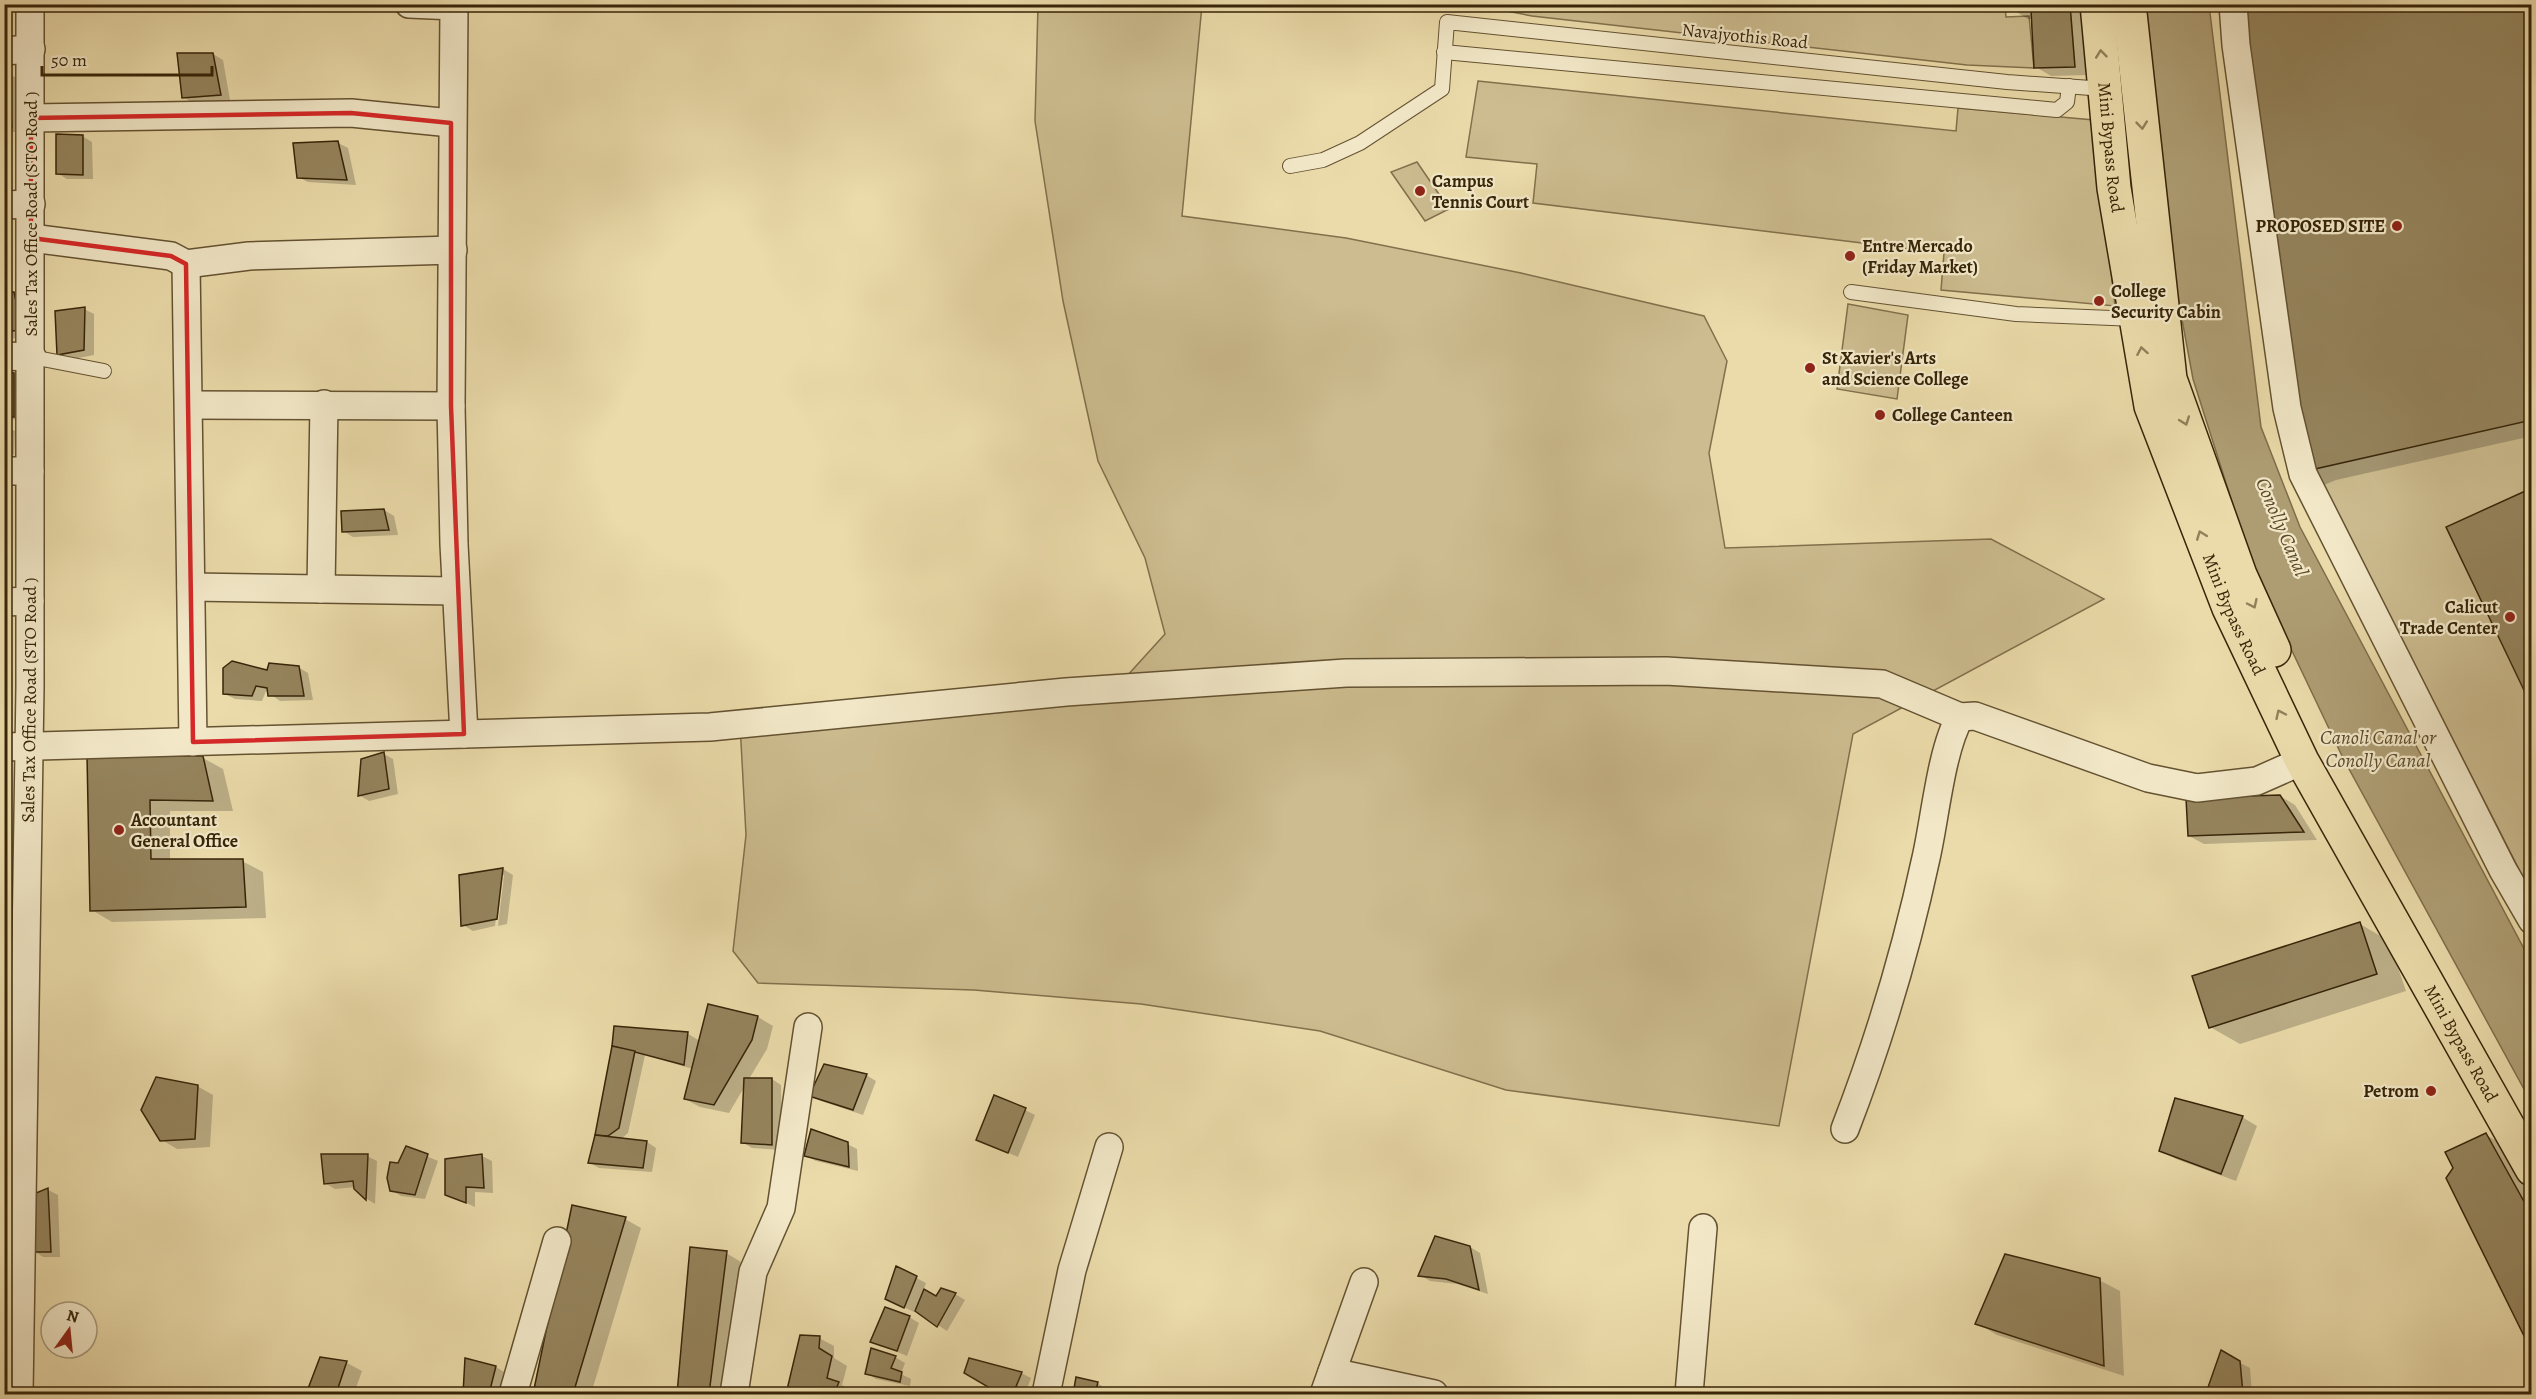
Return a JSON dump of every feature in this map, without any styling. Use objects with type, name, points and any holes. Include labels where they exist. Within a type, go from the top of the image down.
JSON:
[{"type":"main road","name":"Mini Bypass Road","points":[[2097,4],[2114,188],[2151,406],[2229,608],[2302,761],[2532,1169]]},
{"type":"main road","name":"Mini Bypass Road","points":[[2129,4],[2170,379],[2240,575],[2329,768],[2426,959],[2532,1142]]},
{"type":"street","name":"Sales Tax Office Road (STO Road )","points":[[19,1395],[15,1003],[17,471],[32,357],[31,118],[17,50],[30,4]]},
{"type":"street","points":[[409,4],[454,6],[451,123],[453,250],[451,406],[456,591],[464,734]]},
{"type":"street","points":[[2233,4],[2236,45],[2287,408],[2303,474],[2524,891],[2532,920]]},
{"type":"street","points":[[31,118],[351,113],[451,123]]},
{"type":"street","points":[[4,205],[31,204]]},
{"type":"street","points":[[31,238],[171,256],[186,264],[249,256],[453,250]]},
{"type":"street","points":[[186,264],[193,742]]},
{"type":"street","points":[[4,356],[32,357]]},
{"type":"street","points":[[321,589],[324,404]]},
{"type":"street","points":[[189,405],[451,406]]},
{"type":"street","points":[[191,587],[456,591]]},
{"type":"street","points":[[17,746],[710,727],[1066,692],[1358,673],[1666,671],[1882,684],[1960,717],[1975,716],[2148,778],[2197,788],[2257,782],[2302,761]]},
{"type":"street","points":[[1845,1129],[1861,1088],[1900,967],[1926,858],[1949,743],[1960,717]]},
{"type":"street","points":[[734,1395],[753,1272],[781,1208],[808,1027]]},
{"type":"street","points":[[1046,1395],[1072,1270],[1109,1148]]},
{"type":"street","points":[[1689,1395],[1703,1228]]},
{"type":"street","points":[[513,1395],[556,1241]]},
{"type":"street","points":[[1364,1282],[1328,1383],[1434,1395]]},
{"type":"lane","name":"Navajyothis Road","points":[[1290,166],[1323,160],[1360,143],[1442,89],[1447,22],[1984,80],[2105,89]]},
{"type":"lane","points":[[1444,52],[2057,110],[2067,102],[2069,86]]},
{"type":"lane","points":[[1851,292],[2016,314],[2136,319]]},
{"type":"lane","points":[[32,357],[104,371]]},
{"type":"highlighted area","points":[[351,113],[451,123],[451,406],[464,734],[193,742],[186,264],[171,256],[31,238],[31,118]]},
{"type":"shaded area","points":[[1038,5],[1202,5],[1182,216],[1346,238],[1521,273],[1704,316],[1727,361],[1709,453],[1725,548],[1991,539],[2104,599],[1853,734],[1779,1126],[1506,1090],[1320,1031],[1141,1004],[974,990],[758,983],[733,951],[746,835],[740,724],[1116,688],[1165,634],[1145,558],[1098,461],[1063,301],[1035,121]]},
{"type":"shaded area","points":[[1476,5],[2005,5],[2006,17],[2029,16],[2034,68],[1967,65],[1532,16]]},
{"type":"shaded area","points":[[2531,53],[2532,881],[2526,883],[2315,469]]},
{"type":"shaded area","points":[[1478,81],[1956,131],[1958,108],[2094,120],[2115,306],[1941,290],[1944,253],[1533,203],[1537,164],[1466,157]]},
{"type":"shaded area","name":"Campus Tennis Court","points":[[1417,162],[1449,209],[1425,221],[1391,172]]},
{"type":"shaded area","points":[[1848,304],[1908,315],[1897,399],[1837,389]]},
{"type":"water","name":"Canoli Canal or Conolly Canal","points":[[2143,5],[2209,5],[2261,427],[2300,527],[2531,962],[2531,1102],[2343,758],[2254,571],[2193,379],[2176,287]]},
{"type":"building","points":[[2011,4],[2070,4],[2075,67],[2034,68],[2031,10],[2011,11]]},
{"type":"building","name":"PROPOSED SITE","points":[[2233,4],[2532,4],[2532,420],[2315,469],[2303,474]]},
{"type":"building","points":[[177,53],[213,53],[221,95],[182,98]]},
{"type":"building","points":[[4,70],[8,71],[12,127],[4,127]]},
{"type":"building","points":[[56,134],[83,135],[83,175],[56,174]]},
{"type":"building","points":[[338,141],[347,180],[297,178],[293,143]]},
{"type":"building","points":[[4,292],[14,292],[22,329],[4,333]]},
{"type":"building","points":[[85,307],[84,350],[57,355],[55,311]]},
{"type":"building","points":[[4,372],[14,373],[14,417],[4,415]]},
{"type":"building","name":"Calicut Trade Center","points":[[2532,488],[2532,707],[2446,527]]},
{"type":"building","points":[[384,509],[389,530],[342,532],[341,511]]},
{"type":"building","points":[[232,661],[267,670],[269,663],[299,666],[304,696],[268,696],[267,688],[256,686],[252,696],[223,694],[223,668]]},
{"type":"building","points":[[384,752],[389,789],[358,796],[361,759]]},
{"type":"building","name":"Accountant General Office","points":[[87,755],[203,756],[213,801],[150,800],[151,859],[243,859],[246,907],[90,911]]},
{"type":"building","points":[[2280,795],[2304,832],[2188,836],[2186,798]]},
{"type":"building","points":[[503,868],[497,919],[461,926],[459,875]]},
{"type":"building","points":[[2360,922],[2377,974],[2209,1028],[2192,976]]},
{"type":"building","points":[[708,1004],[758,1016],[752,1040],[714,1105],[684,1099]]},
{"type":"building","points":[[614,1026],[688,1032],[684,1065],[612,1046]]},
{"type":"building","points":[[612,1046],[635,1051],[619,1128],[608,1136],[595,1135]]},
{"type":"building","points":[[824,1064],[867,1074],[853,1110],[809,1096]]},
{"type":"building","points":[[156,1077],[198,1085],[195,1139],[160,1141],[141,1110]]},
{"type":"building","points":[[744,1078],[772,1078],[772,1145],[741,1143]]},
{"type":"building","points":[[994,1095],[1026,1108],[1008,1153],[976,1140]]},
{"type":"building","points":[[2175,1098],[2243,1116],[2221,1174],[2159,1151]]},
{"type":"building","points":[[811,1129],[848,1142],[849,1167],[804,1156]]},
{"type":"building","points":[[2486,1133],[2532,1216],[2532,1337],[2526,1340],[2446,1178],[2453,1168],[2445,1152]]},
{"type":"building","points":[[595,1135],[647,1141],[643,1168],[588,1163]]},
{"type":"building","points":[[406,1146],[428,1154],[415,1195],[390,1191],[387,1178],[390,1162],[398,1163]]},
{"type":"building","points":[[321,1154],[368,1154],[366,1200],[354,1189],[353,1181],[324,1184]]},
{"type":"building","points":[[482,1154],[484,1188],[466,1187],[466,1203],[445,1195],[445,1159]]},
{"type":"building","points":[[48,1188],[51,1252],[32,1252],[36,1193]]},
{"type":"building","points":[[572,1205],[626,1217],[573,1394],[533,1394]]},
{"type":"building","points":[[1435,1236],[1470,1246],[1479,1290],[1446,1279],[1418,1276]]},
{"type":"building","points":[[690,1247],[727,1251],[709,1394],[677,1394]]},
{"type":"building","points":[[2005,1254],[2100,1278],[2104,1366],[1975,1324]]},
{"type":"building","points":[[896,1266],[917,1276],[904,1308],[885,1299]]},
{"type":"building","points":[[941,1288],[956,1293],[937,1327],[915,1311],[924,1289],[936,1296]]},
{"type":"building","points":[[885,1307],[910,1316],[897,1351],[870,1342]]},
{"type":"building","points":[[800,1335],[820,1336],[819,1348],[832,1356],[827,1378],[839,1382],[834,1394],[786,1394]]},
{"type":"building","points":[[871,1348],[896,1356],[891,1368],[902,1372],[900,1382],[865,1374]]},
{"type":"building","points":[[2221,1350],[2240,1361],[2243,1394],[2206,1393]]},
{"type":"building","points":[[320,1357],[347,1361],[336,1394],[306,1394]]},
{"type":"building","points":[[465,1358],[496,1366],[489,1394],[463,1394]]},
{"type":"building","points":[[969,1358],[1022,1372],[1013,1394],[1000,1394],[964,1373]]},
{"type":"building","points":[[1076,1377],[1098,1382],[1095,1394],[1073,1394]]},
{"type":"place","name":"Campus Tennis Court","points":[[1420,191]]},
{"type":"place","name":"PROPOSED SITE","points":[[2397,226]]},
{"type":"place","name":"Entre Mercado (Friday Market)","points":[[1850,256]]},
{"type":"place","name":"College Security Cabin","points":[[2099,301]]},
{"type":"place","name":"St Xavier's Arts and Science College","points":[[1810,368]]},
{"type":"place","name":"College Canteen","points":[[1880,415]]},
{"type":"place","name":"Calicut Trade Center","points":[[2510,617]]},
{"type":"place","name":"Accountant General Office","points":[[119,830]]},
{"type":"place","name":"Petrom","points":[[2431,1091]]},
{"type":"water label","name":"Conolly Canal","points":[[2282,527]]}]
